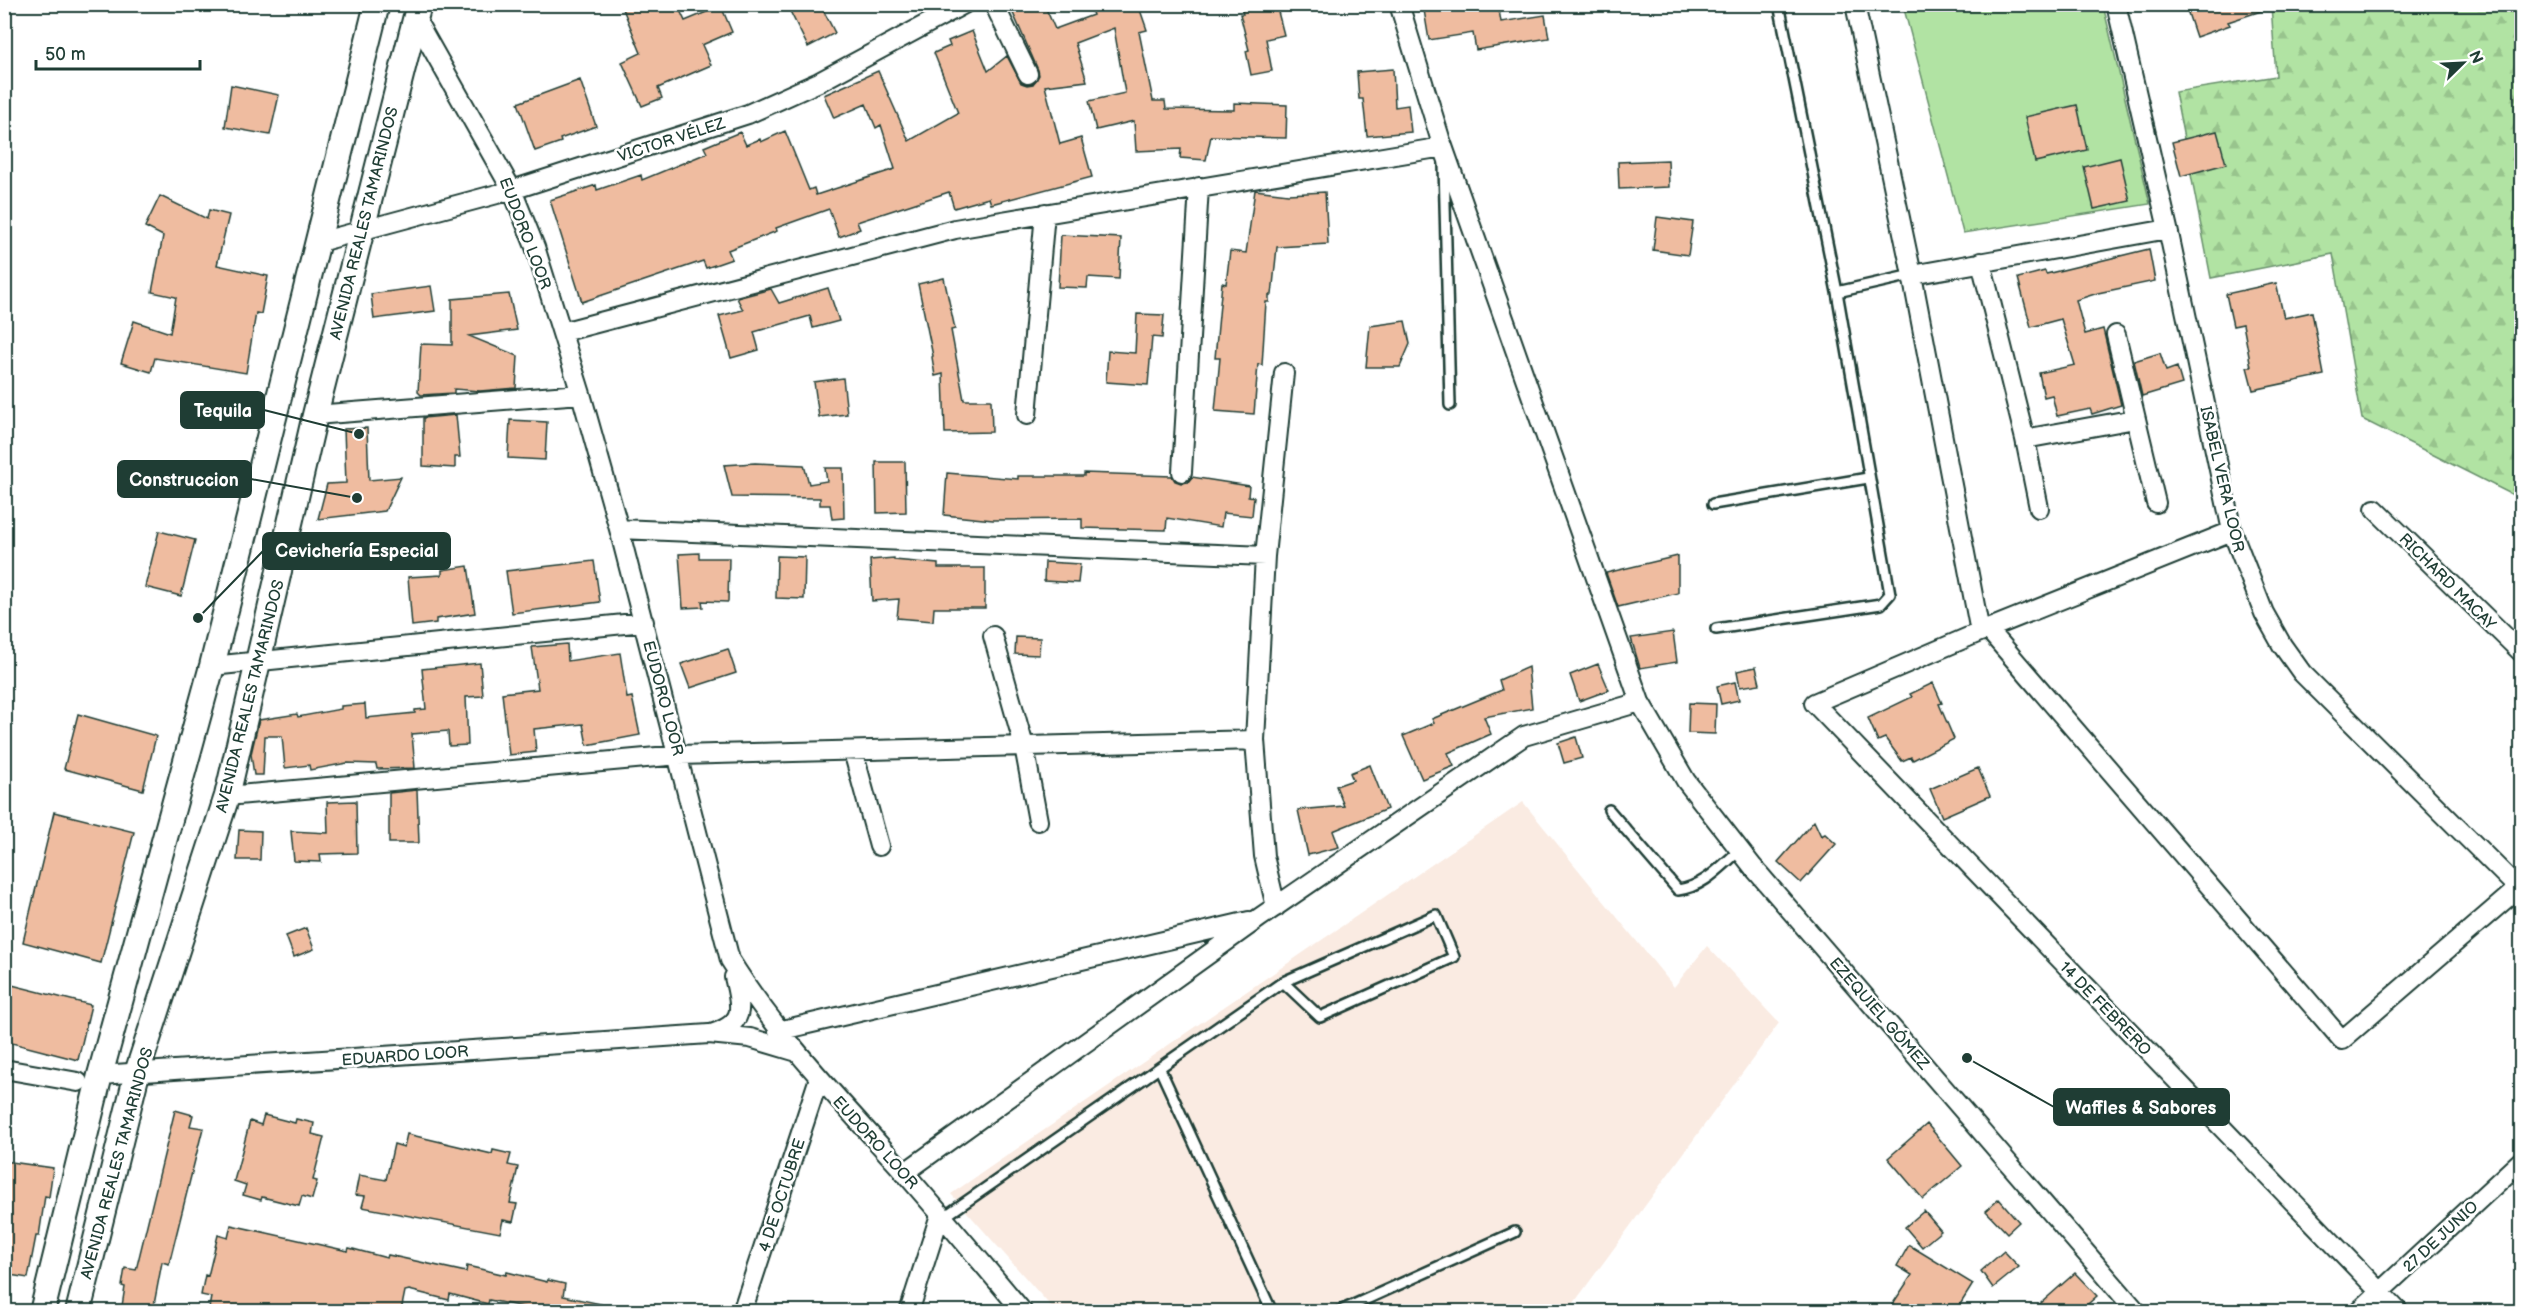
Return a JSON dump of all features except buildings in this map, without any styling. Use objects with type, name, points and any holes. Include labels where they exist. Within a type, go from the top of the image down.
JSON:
[{"type":"main road","name":"AVENIDA REALES TAMARINDOS","points":[[42,1311],[89,1079],[212,666],[377,4]]},
{"type":"main road","name":"AVENIDA REALES TAMARINDOS","points":[[78,1311],[137,1072],[227,796],[315,415],[417,11]]},
{"type":"street","name":"VICTOR VÉLEZ","points":[[319,242],[512,190],[748,114],[819,82],[964,4]]},
{"type":"street","points":[[994,4],[1028,74]]},
{"type":"street","name":"EZEQUIEL GÓMEZ","points":[[1399,4],[1443,147],[1640,702],[1686,781],[1740,850],[2137,1311]]},
{"type":"street","points":[[1855,4],[1984,630],[2342,1040],[2520,888]]},
{"type":"street","name":"ISABEL VERA LOOR","points":[[2116,4],[2168,228],[2232,531],[2264,613],[2282,645],[2302,673],[2520,888]]},
{"type":"street","name":"EUDORO LOOR","points":[[417,11],[512,190],[534,247],[581,394],[619,529],[730,960],[750,993],[778,1031],[1023,1311]]},
{"type":"street","points":[[562,332],[955,229],[1443,147]]},
{"type":"street","points":[[1182,472],[1199,187]]},
{"type":"street","points":[[1027,415],[1045,213]]},
{"type":"street","points":[[1912,275],[2168,228]]},
{"type":"street","points":[[1981,262],[2040,508]]},
{"type":"street","points":[[2116,335],[2156,503]]},
{"type":"street","points":[[1276,908],[1264,856],[1251,740],[1265,556],[1284,373]]},
{"type":"street","points":[[315,415],[581,394]]},
{"type":"street","points":[[2025,439],[2135,419]]},
{"type":"street","name":"RICHARD MACAY","points":[[2375,509],[2522,653]]},
{"type":"street","points":[[619,529],[1265,556]]},
{"type":"street","points":[[1984,630],[2232,531]]},
{"type":"street","points":[[212,666],[644,622]]},
{"type":"street","name":"14 DE FEBRERO","points":[[1984,630],[1814,704],[2399,1311]]},
{"type":"street","points":[[993,636],[1024,746],[1038,821]]},
{"type":"street","points":[[904,1173],[1259,918],[1524,736],[1640,702]]},
{"type":"street","points":[[227,796],[679,755],[1251,740]]},
{"type":"street","points":[[853,751],[879,846]]},
{"type":"street","points":[[778,1031],[1259,918]]},
{"type":"street","name":"EDUARDO LOOR","points":[[709,1034],[731,1026],[738,1017],[740,1006],[730,960]]},
{"type":"street","name":"EDUARDO LOOR","points":[[4,1070],[89,1079],[137,1072],[709,1034],[759,1040],[796,1052]]},
{"type":"street","name":"4 DE OCTUBRE","points":[[742,1311],[819,1078]]},
{"type":"street","name":"27 DE JUNIO","points":[[2358,1311],[2522,1161]]},
{"type":"street","points":[[909,1311],[942,1216]]},
{"type":"lane","points":[[1716,628],[1881,604],[1890,594],[1837,292],[1779,4]]},
{"type":"lane","points":[[1443,147],[1450,405]]},
{"type":"lane","points":[[1837,292],[1912,275]]},
{"type":"lane","points":[[1713,504],[1868,478]]},
{"type":"lane","points":[[1608,810],[1678,890],[1692,888],[1740,850]]},
{"type":"lane","points":[[942,1216],[1160,1069],[1283,982],[1436,915],[1454,957],[1320,1017],[1283,982]]},
{"type":"lane","points":[[1160,1069],[1272,1311]]},
{"type":"lane","points":[[1338,1311],[1515,1232]]},
{"type":"shaded area","points":[[1523,802],[1674,987],[1707,946],[1779,1023],[1568,1311],[1055,1311],[951,1194]]},
{"type":"green space","points":[[1903,5],[2103,5],[2150,204],[1963,233]]},
{"type":"green space","points":[[2271,5],[2521,5],[2521,499],[2362,419],[2333,254],[2211,278],[2175,92],[2276,76]]},
{"type":"place","name":"Tequila","points":[[359,434]]},
{"type":"place","name":"Construccion","points":[[357,498]]},
{"type":"place","name":"Cevichería Especial","points":[[198,618]]},
{"type":"place","name":"Waffles & Sabores","points":[[1967,1058]]}]
